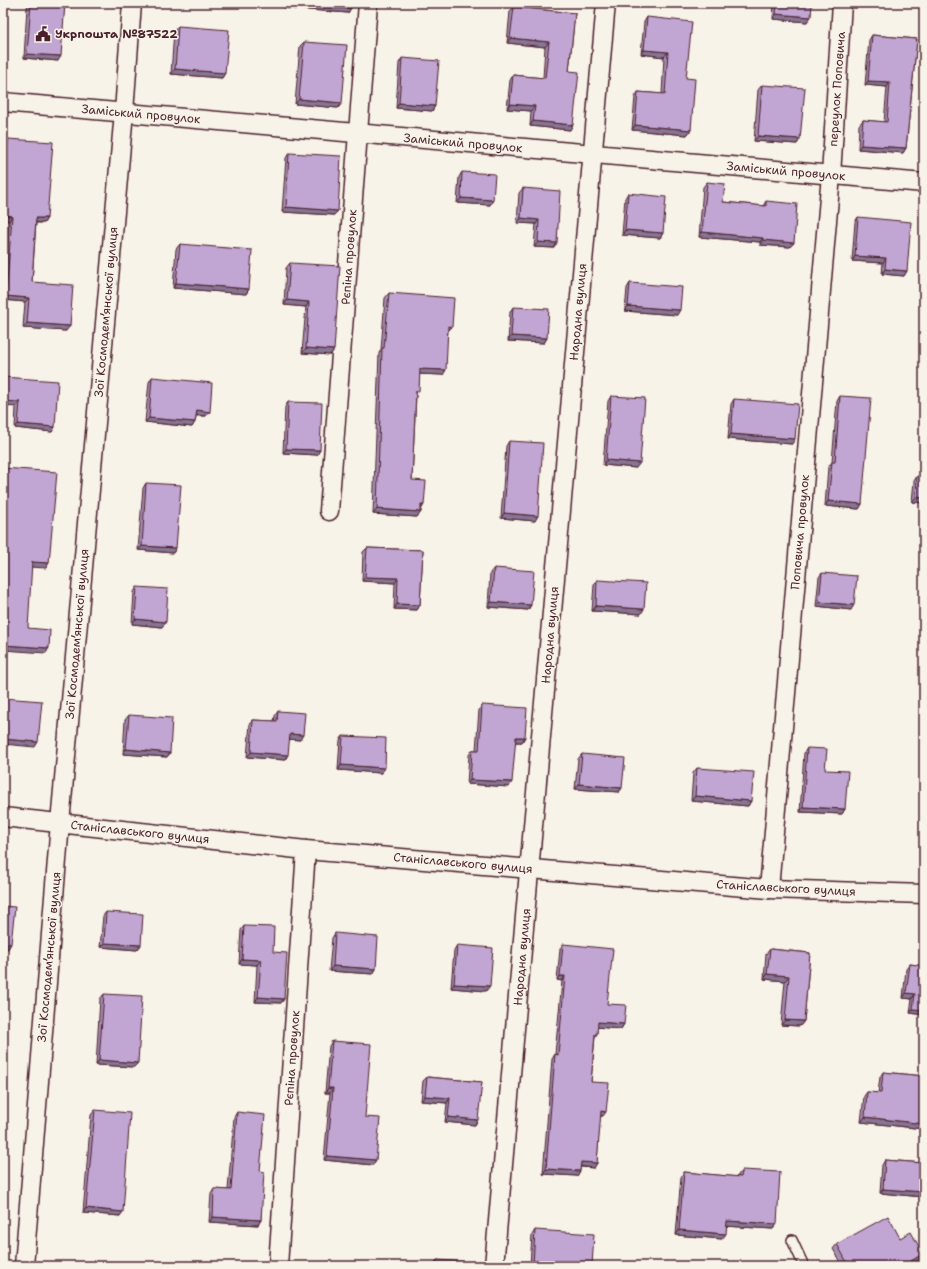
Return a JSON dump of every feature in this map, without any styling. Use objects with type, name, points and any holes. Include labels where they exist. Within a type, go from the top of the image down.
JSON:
[{"type":"street","name":"Зої Космодем’янської вулиця","points":[[24,1266],[60,823],[124,112],[132,3]]},
{"type":"street","name":"Рєпіна провулок","points":[[329,511],[368,3]]},
{"type":"street","name":"Народна вулиця","points":[[494,1266],[606,3]]},
{"type":"street","name":"переулок Поповича","points":[[831,175],[842,3]]},
{"type":"street","name":"Заміський провулок","points":[[3,102],[924,183]]},
{"type":"street","name":"Поповича провулок","points":[[769,889],[831,175]]},
{"type":"street","name":"Станіславського вулиця","points":[[3,817],[306,850],[769,889],[924,894]]},
{"type":"street","name":"Рєпіна провулок","points":[[278,1266],[306,850]]},
{"type":"lane","points":[[792,1240],[804,1266]]},
{"type":"building","points":[[31,3],[65,3],[61,56],[27,54]]},
{"type":"building","points":[[291,3],[351,3],[351,8]]},
{"type":"building","points":[[777,3],[812,3],[811,17],[776,14]]},
{"type":"building","points":[[514,7],[575,13],[569,71],[579,72],[573,125],[533,121],[535,106],[510,104],[513,75],[545,78],[549,42],[510,38]]},
{"type":"building","points":[[647,17],[692,22],[686,78],[695,79],[691,130],[635,125],[638,92],[665,94],[668,52],[644,50]]},
{"type":"building","points":[[178,26],[229,30],[225,73],[175,69]]},
{"type":"building","points":[[872,35],[917,39],[906,148],[861,145],[863,120],[887,122],[890,82],[868,81]]},
{"type":"building","points":[[304,42],[347,45],[342,103],[299,99]]},
{"type":"building","points":[[402,58],[439,61],[435,106],[399,103]]},
{"type":"building","points":[[762,85],[805,88],[800,139],[758,136]]},
{"type":"building","points":[[8,139],[53,142],[47,218],[36,218],[32,282],[73,285],[70,326],[27,323],[29,298],[6,296],[12,216],[4,215]]},
{"type":"building","points":[[289,153],[341,156],[338,211],[286,207]]},
{"type":"building","points":[[462,172],[495,174],[493,200],[461,198]]},
{"type":"building","points":[[707,182],[725,184],[723,202],[766,206],[766,201],[797,204],[794,243],[763,240],[763,238],[702,232]]},
{"type":"building","points":[[523,188],[560,191],[557,243],[538,242],[539,220],[521,218]]},
{"type":"building","points":[[628,193],[666,197],[663,233],[625,230]]},
{"type":"building","points":[[858,217],[911,222],[907,271],[885,269],[886,258],[855,256]]},
{"type":"building","points":[[180,244],[252,250],[249,289],[176,283]]},
{"type":"building","points":[[290,263],[340,266],[334,350],[306,348],[309,302],[287,300]]},
{"type":"building","points":[[630,283],[682,287],[680,310],[628,306]]},
{"type":"building","points":[[389,293],[454,298],[452,327],[448,326],[446,370],[420,369],[419,391],[416,391],[412,480],[426,481],[424,505],[421,505],[421,512],[377,509],[382,348],[384,348]]},
{"type":"building","points":[[513,307],[549,309],[547,338],[511,336]]},
{"type":"building","points":[[3,377],[58,381],[55,427],[18,424],[20,402],[3,401]]},
{"type":"building","points":[[152,377],[212,383],[210,412],[197,410],[195,422],[149,418]]},
{"type":"building","points":[[611,396],[645,398],[640,463],[606,460]]},
{"type":"building","points":[[840,396],[871,398],[862,504],[828,501],[832,462],[835,462]]},
{"type":"building","points":[[734,399],[798,404],[795,439],[731,434]]},
{"type":"building","points":[[288,402],[322,403],[320,450],[286,449]]},
{"type":"building","points":[[509,441],[543,443],[538,516],[504,513]]},
{"type":"building","points":[[3,468],[57,472],[49,563],[32,562],[28,628],[50,630],[49,648],[3,645]]},
{"type":"building","points":[[917,476],[924,477],[924,498],[916,497]]},
{"type":"building","points":[[146,483],[181,485],[176,548],[142,546]]},
{"type":"building","points":[[367,548],[423,550],[420,605],[397,604],[398,578],[365,577]]},
{"type":"building","points":[[494,568],[534,571],[531,605],[491,602]]},
{"type":"building","points":[[822,573],[857,576],[854,605],[819,602]]},
{"type":"building","points":[[597,580],[646,583],[644,609],[596,606]]},
{"type":"building","points":[[137,587],[168,589],[166,622],[135,619]]},
{"type":"building","points":[[3,698],[42,701],[38,742],[3,739]]},
{"type":"building","points":[[482,705],[527,708],[525,737],[516,737],[512,782],[470,780],[472,750],[479,750]]},
{"type":"building","points":[[278,711],[305,713],[303,735],[290,734],[288,755],[251,752],[253,720],[277,721]]},
{"type":"building","points":[[129,715],[172,718],[170,753],[126,749]]},
{"type":"building","points":[[343,736],[386,738],[385,768],[341,765]]},
{"type":"building","points":[[807,748],[827,749],[825,770],[848,771],[845,809],[803,807]]},
{"type":"building","points":[[582,754],[625,758],[622,788],[579,784]]},
{"type":"building","points":[[697,768],[754,772],[751,801],[695,796]]},
{"type":"building","points":[[3,906],[15,907],[11,944],[3,943]]},
{"type":"building","points":[[106,912],[143,914],[141,945],[104,943]]},
{"type":"building","points":[[244,926],[274,927],[273,952],[287,953],[284,999],[258,997],[261,960],[242,959]]},
{"type":"building","points":[[335,933],[378,937],[376,969],[333,966]]},
{"type":"building","points":[[563,944],[613,949],[607,1004],[626,1005],[624,1024],[598,1022],[597,1034],[595,1034],[591,1082],[609,1083],[606,1112],[601,1111],[597,1163],[581,1162],[580,1171],[546,1169],[555,1054],[558,1055],[565,976],[560,976]]},
{"type":"building","points":[[457,945],[493,948],[490,986],[454,984]]},
{"type":"building","points":[[770,949],[810,953],[804,1021],[785,1020],[789,976],[767,974]]},
{"type":"building","points":[[910,964],[924,966],[924,1010],[913,1009],[915,994],[906,993]]},
{"type":"building","points":[[104,994],[142,996],[138,1063],[99,1060]]},
{"type":"building","points":[[3,1036],[6,1037],[3,1072]]},
{"type":"building","points":[[332,1041],[371,1044],[365,1117],[380,1118],[376,1160],[327,1156],[333,1088],[328,1088]]},
{"type":"building","points":[[883,1072],[924,1076],[924,1124],[865,1117],[867,1092],[881,1093]]},
{"type":"building","points":[[427,1077],[482,1082],[478,1120],[448,1117],[450,1098],[425,1096]]},
{"type":"building","points":[[95,1110],[130,1113],[123,1212],[86,1208]]},
{"type":"building","points":[[237,1112],[265,1115],[260,1171],[264,1172],[261,1220],[213,1217],[214,1189],[231,1190]]},
{"type":"building","points":[[885,1160],[924,1163],[924,1192],[883,1189]]},
{"type":"building","points":[[742,1170],[780,1172],[777,1224],[727,1221],[726,1234],[679,1230],[684,1172],[741,1177]]},
{"type":"building","points":[[888,1216],[900,1238],[911,1232],[923,1254],[902,1266],[849,1266],[837,1244]]},
{"type":"building","points":[[535,1230],[594,1234],[592,1266],[533,1266]]},
{"type":"building","points":[[437,1260],[471,1262],[470,1266],[436,1266]]},
{"type":"place","name":"Укрпошта №87522","points":[[43,34]]}]
